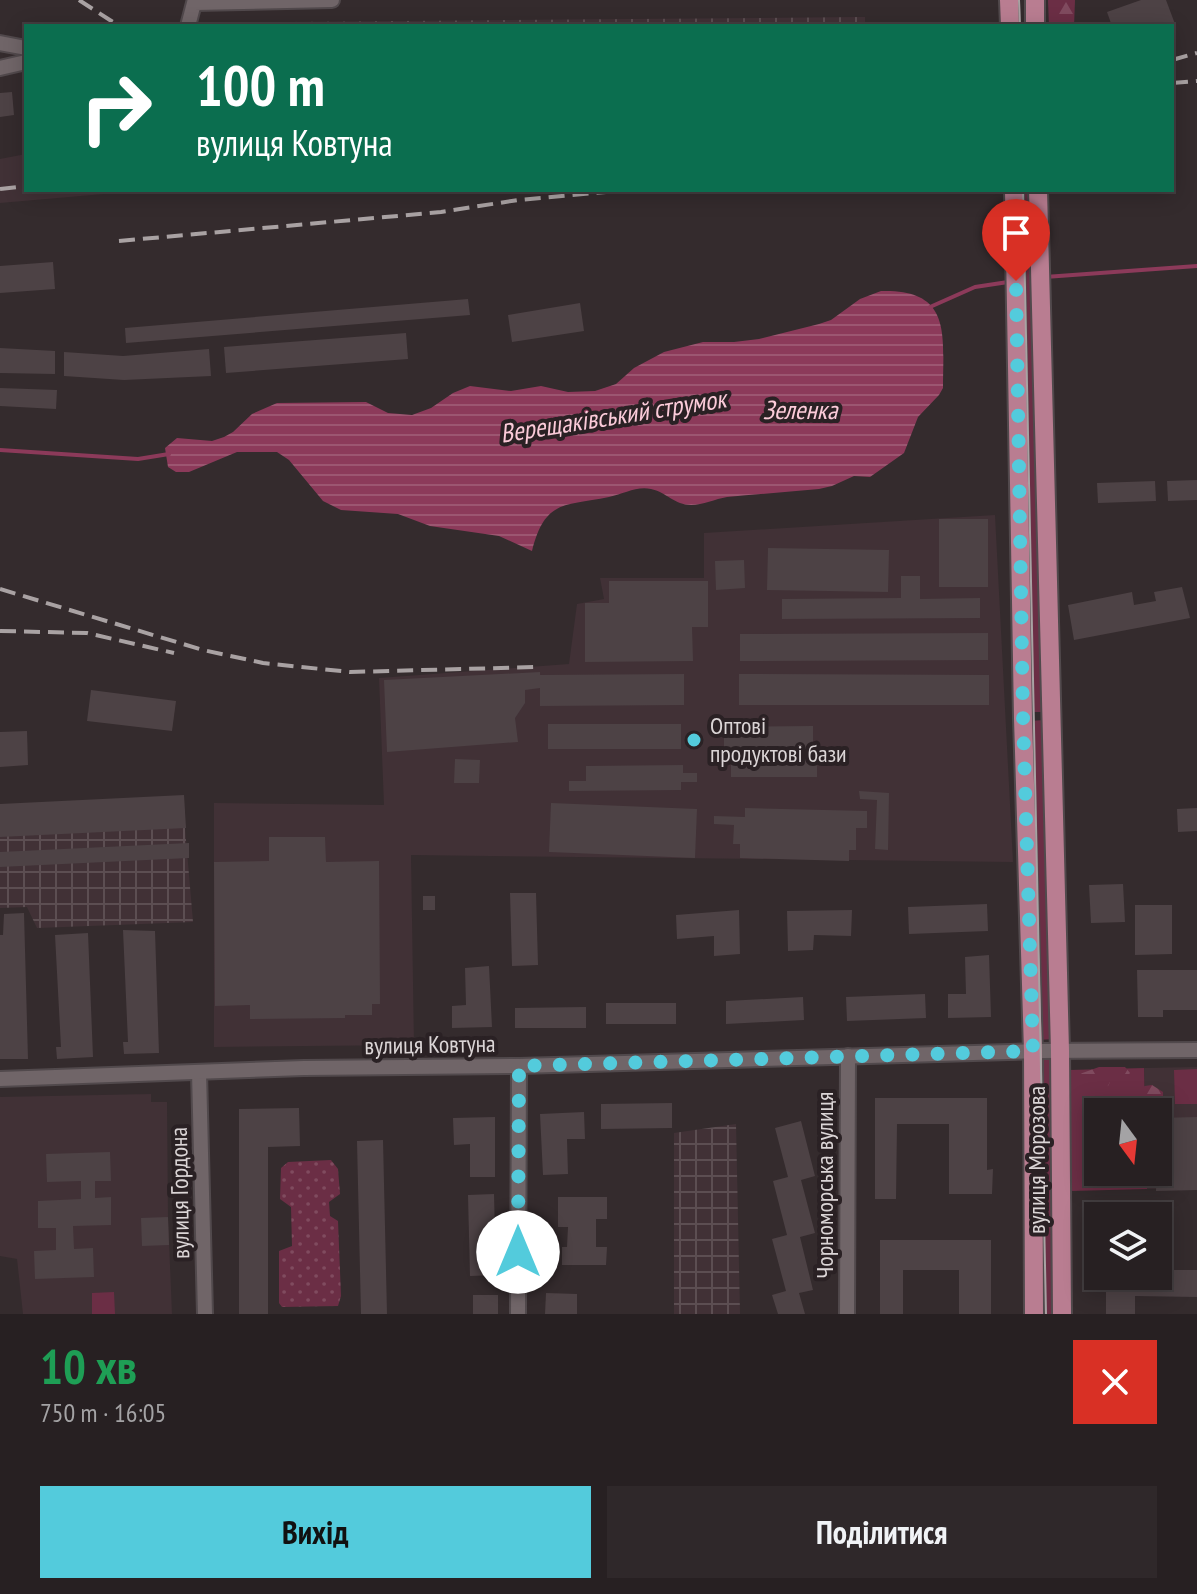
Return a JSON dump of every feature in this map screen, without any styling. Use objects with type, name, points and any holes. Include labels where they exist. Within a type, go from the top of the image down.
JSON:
[{"type":"main road","points":[[1009,0],[1010,24]]},
{"type":"main road","points":[[1035,0],[1035,24]]},
{"type":"main road","name":"вулиця Морозова","points":[[1014,192],[1023,718],[1033,1051],[1034,1314]]},
{"type":"main road","name":"вулиця Морозова","points":[[1038,192],[1060,1051],[1062,1314]]},
{"type":"street","points":[[189,24],[194,3],[332,0]]},
{"type":"street","points":[[0,43],[24,48]]},
{"type":"street","points":[[0,68],[24,62]]},
{"type":"street","name":"вулиця Ковтуна","points":[[0,1079],[1033,1051],[1197,1050]]},
{"type":"street","name":"Чорноморська вулиця","points":[[847,1314],[848,1056]]},
{"type":"street","points":[[518,1314],[519,1066]]},
{"type":"street","name":"вулиця Гордона","points":[[199,1072],[205,1314]]},
{"type":"shaded area","points":[[865,17],[865,24],[282,24]]},
{"type":"shaded area","points":[[24,154],[24,192],[127,192],[0,203],[0,159]]},
{"type":"shaded area","name":"Оптові продуктові бази","points":[[995,515],[1013,862],[411,855],[414,1045],[214,1047],[214,803],[384,805],[379,678],[569,664],[577,604],[604,599],[600,578],[704,578],[704,533]]},
{"type":"shaded area","points":[[183,805],[193,922],[37,928],[27,907],[0,908],[0,812]]},
{"type":"shaded area","points":[[1197,1067],[1197,1188],[1147,1189],[1147,1186],[1172,1186],[1172,1098],[1145,1098],[1144,1068]]},
{"type":"shaded area","points":[[151,1094],[151,1102],[167,1102],[172,1314],[23,1314],[17,1259],[0,1256],[0,1097]]},
{"type":"shaded area","points":[[736,1124],[740,1314],[674,1314],[674,1133]]},
{"type":"green space","points":[[1048,0],[1075,0],[1074,24],[1049,24]]},
{"type":"green space","points":[[1019,192],[1035,192],[1048,712],[1029,712]]},
{"type":"green space","points":[[1045,720],[1056,1039],[1036,1040],[1029,721]]},
{"type":"green space","points":[[1057,1054],[1057,1314],[1038,1314],[1036,1055]]},
{"type":"green space","points":[[1099,1067],[1125,1067],[1130,1073],[1121,1083],[1110,1082],[1108,1086],[1097,1088],[1096,1098],[1084,1098],[1084,1108],[1074,1104],[1077,1075]]},
{"type":"green space","points":[[1144,1068],[1145,1098],[1084,1098],[1084,1186],[1147,1186],[1147,1189],[1072,1191],[1069,1070]]},
{"type":"green space","points":[[1197,1069],[1197,1104],[1175,1104],[1174,1070]]},
{"type":"green space","points":[[1152,1085],[1163,1092],[1163,1098],[1132,1098],[1142,1087]]},
{"type":"green space","points":[[1080,1122],[1084,1125],[1083,1151],[1075,1144],[1073,1135]]},
{"type":"green space","points":[[331,1160],[338,1169],[340,1194],[329,1202],[330,1216],[338,1221],[341,1296],[338,1306],[282,1307],[279,1303],[279,1251],[292,1246],[291,1207],[280,1199],[281,1168],[288,1162]]},
{"type":"green space","points":[[114,1292],[115,1314],[92,1314],[92,1293]]},
{"type":"water","name":"Зеленка","points":[[881,291],[904,292],[921,298],[932,307],[939,318],[942,333],[943,388],[918,417],[904,453],[870,477],[854,476],[819,489],[727,497],[691,505],[651,489],[635,489],[569,504],[550,513],[537,534],[532,551],[499,536],[430,526],[398,514],[341,510],[323,501],[289,460],[277,452],[237,452],[189,472],[176,472],[168,467],[165,448],[177,438],[212,441],[224,437],[252,414],[277,403],[366,402],[388,413],[412,415],[470,386],[511,391],[541,386],[568,392],[595,391],[616,384],[634,368],[664,352],[703,342],[759,339],[819,324],[831,320],[860,299]]},
{"type":"building","points":[[1141,0],[1166,0],[1175,24],[1111,24],[1107,12]]},
{"type":"building","points":[[12,92],[14,115],[0,117],[0,93]]},
{"type":"building","points":[[53,262],[55,289],[0,293],[0,266]]},
{"type":"building","points":[[468,299],[470,315],[126,343],[125,328]]},
{"type":"building","points":[[580,303],[584,331],[512,342],[508,315]]},
{"type":"building","points":[[406,333],[408,359],[226,373],[224,347]]},
{"type":"building","points":[[0,348],[55,351],[55,374],[0,373]]},
{"type":"building","points":[[209,349],[211,376],[124,380],[64,376],[64,352],[123,356]]},
{"type":"building","points":[[0,388],[57,390],[56,409],[0,406]]},
{"type":"building","points":[[1197,480],[1197,500],[1168,501],[1167,481]]},
{"type":"building","points":[[1155,481],[1156,501],[1098,503],[1097,483]]},
{"type":"building","points":[[939,519],[988,519],[988,587],[939,587]]},
{"type":"building","points":[[768,548],[889,550],[888,592],[767,590]]},
{"type":"building","points":[[744,560],[745,588],[716,590],[715,561]]},
{"type":"building","points":[[901,576],[920,576],[920,599],[980,598],[980,618],[782,619],[782,599],[901,598]]},
{"type":"building","points":[[609,581],[708,581],[708,627],[692,627],[693,661],[585,662],[585,603],[609,603]]},
{"type":"building","points":[[1182,587],[1190,618],[1074,640],[1068,605],[1132,592],[1134,605],[1156,601],[1154,592]]},
{"type":"building","points":[[988,633],[988,660],[740,661],[740,634]]},
{"type":"building","points":[[540,672],[540,675],[684,674],[684,705],[540,706],[540,688],[525,690],[525,703],[515,718],[518,742],[387,752],[384,680]]},
{"type":"building","points":[[739,674],[989,675],[989,705],[739,705]]},
{"type":"building","points":[[91,690],[176,701],[172,731],[87,721]]},
{"type":"building","points":[[548,724],[681,724],[681,749],[548,749]]},
{"type":"building","points":[[813,726],[813,749],[724,749],[724,727]]},
{"type":"building","points":[[27,731],[28,765],[0,767],[0,732]]},
{"type":"building","points":[[731,757],[817,757],[817,777],[731,777]]},
{"type":"building","points":[[455,759],[480,760],[479,783],[454,783]]},
{"type":"building","points":[[683,765],[683,773],[697,773],[697,782],[681,782],[681,790],[569,791],[569,781],[586,781],[586,766]]},
{"type":"building","points":[[859,791],[889,793],[888,850],[875,849],[877,800],[860,799]]},
{"type":"building","points":[[184,795],[186,828],[0,837],[0,804]]},
{"type":"building","points":[[551,803],[697,809],[695,858],[549,852]]},
{"type":"building","points":[[745,808],[867,811],[867,828],[856,828],[856,850],[849,850],[849,861],[740,858],[740,844],[733,844],[734,825],[714,824],[714,816],[745,817]]},
{"type":"building","points":[[1197,808],[1197,831],[1178,832],[1177,809]]},
{"type":"building","points":[[269,837],[325,837],[326,862],[379,861],[380,1004],[372,1004],[372,1015],[250,1019],[250,1005],[215,1006],[214,862],[269,861]]},
{"type":"building","points":[[189,843],[189,858],[0,867],[0,852]]},
{"type":"building","points":[[1123,884],[1125,922],[1091,923],[1089,885]]},
{"type":"building","points":[[510,893],[536,893],[538,965],[512,966]]},
{"type":"building","points":[[423,896],[435,896],[435,910],[423,910]]},
{"type":"building","points":[[987,904],[988,931],[909,934],[908,907]]},
{"type":"building","points":[[1135,905],[1172,905],[1172,954],[1135,955]]},
{"type":"building","points":[[739,910],[740,954],[714,956],[714,936],[677,939],[676,915]]},
{"type":"building","points":[[852,910],[851,936],[814,935],[813,950],[788,951],[787,911]]},
{"type":"building","points":[[24,913],[28,1059],[0,1059],[0,935],[3,935],[4,914]]},
{"type":"building","points":[[123,930],[155,931],[159,1053],[124,1054],[123,1042],[128,1042]]},
{"type":"building","points":[[88,933],[93,1057],[57,1059],[56,1047],[61,1047],[55,935]]},
{"type":"building","points":[[989,955],[991,1017],[948,1018],[948,994],[966,994],[965,957]]},
{"type":"building","points":[[489,966],[492,1027],[452,1028],[452,1006],[466,1005],[465,968]]},
{"type":"building","points":[[1137,970],[1197,970],[1197,1010],[1163,1010],[1163,1017],[1138,1017]]},
{"type":"building","points":[[925,994],[926,1018],[847,1021],[846,997]]},
{"type":"building","points":[[803,997],[804,1020],[726,1024],[726,1001]]},
{"type":"building","points":[[606,1003],[676,1003],[676,1024],[606,1024]]},
{"type":"building","points":[[586,1007],[586,1028],[515,1028],[515,1008]]},
{"type":"building","points":[[875,1098],[987,1098],[987,1170],[993,1169],[992,1194],[949,1194],[949,1124],[897,1124],[896,1199],[875,1199]]},
{"type":"building","points":[[672,1103],[672,1128],[601,1129],[601,1104]]},
{"type":"building","points":[[299,1108],[300,1146],[268,1147],[268,1314],[239,1314],[239,1109]]},
{"type":"building","points":[[584,1112],[585,1139],[567,1139],[568,1174],[543,1175],[540,1114]]},
{"type":"building","points":[[495,1117],[495,1177],[470,1177],[470,1144],[454,1145],[453,1118]]},
{"type":"building","points":[[1197,1117],[1197,1190],[1156,1191],[1156,1186],[1172,1186],[1172,1118]]},
{"type":"building","points":[[801,1121],[815,1176],[801,1180],[815,1233],[800,1237],[813,1290],[799,1293],[805,1314],[778,1314],[772,1295],[786,1291],[772,1239],[787,1235],[773,1181],[788,1177],[775,1128]]},
{"type":"building","points":[[383,1140],[387,1314],[361,1314],[357,1141]]},
{"type":"building","points":[[110,1152],[111,1181],[95,1181],[95,1198],[111,1197],[111,1225],[73,1226],[74,1249],[93,1248],[94,1277],[35,1279],[34,1251],[56,1250],[56,1228],[38,1228],[38,1201],[81,1199],[81,1181],[47,1182],[46,1154]]},
{"type":"building","points":[[494,1194],[496,1275],[470,1276],[468,1195]]},
{"type":"building","points":[[558,1197],[607,1197],[607,1219],[596,1219],[596,1247],[607,1247],[606,1265],[562,1265],[562,1247],[567,1247],[568,1227],[558,1227]]},
{"type":"building","points":[[168,1217],[169,1245],[142,1246],[141,1218]]},
{"type":"building","points":[[880,1240],[991,1240],[991,1314],[959,1314],[959,1270],[903,1270],[903,1314],[880,1314]]},
{"type":"building","points":[[1172,1270],[1197,1270],[1197,1297],[1135,1296],[1135,1314],[1106,1314],[1106,1290],[1172,1290]]},
{"type":"building","points":[[546,1293],[577,1294],[577,1314],[545,1314]]},
{"type":"building","points":[[473,1295],[498,1295],[498,1314],[473,1314]]},
{"type":"waterway","name":"Верещаківський струмок","points":[[1045,277],[1197,266]]},
{"type":"waterway","name":"Верещаківський струмок","points":[[930,307],[975,287],[1008,282]]},
{"type":"waterway","name":"Верещаківський струмок","points":[[0,450],[138,459],[169,454]]},
{"type":"tram line","points":[[1019,0],[1020,24]]},
{"type":"tram line","points":[[1023,192],[1046,1314]]},
{"type":"railway","points":[[79,0],[116,24]]},
{"type":"railway","points":[[1174,59],[1197,53]]},
{"type":"railway","points":[[1174,83],[1197,81]]},
{"type":"railway","points":[[0,189],[24,186]]},
{"type":"railway","points":[[119,241],[441,212],[518,200],[606,192]]},
{"type":"railway","points":[[0,589],[203,650],[263,663],[350,672],[537,667]]},
{"type":"railway","points":[[0,631],[87,633],[174,653]]},
{"type":"place","name":"Оптові продуктові бази","points":[[694,740]]},
{"type":"route","points":[[518,1252],[519,1066],[1033,1051],[1023,718],[1016,281]]}]
